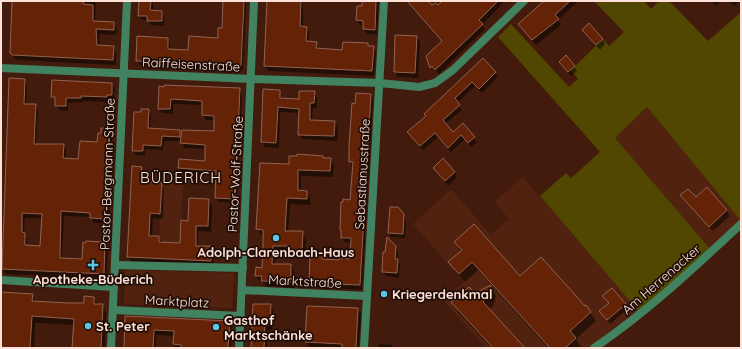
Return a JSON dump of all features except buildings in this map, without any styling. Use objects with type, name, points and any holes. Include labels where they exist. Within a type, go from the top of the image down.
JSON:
[{"type":"street","name":"Pastor-Bergmann-Straße","points":[[111,348],[127,1]]},
{"type":"street","name":"Pastor-Wolf-Straße","points":[[240,348],[254,1]]},
{"type":"street","name":"Sebastianusstraße","points":[[364,348],[384,1]]},
{"type":"street","name":"Raiffeisenstraße","points":[[1,68],[380,83],[419,87],[435,83],[452,70],[524,1]]},
{"type":"street","name":"Am Herrenacker","points":[[594,348],[655,302],[741,224]]},
{"type":"street","points":[[115,265],[243,268]]},
{"type":"street","points":[[1,280],[114,287]]},
{"type":"street","name":"Marktstraße","points":[[242,290],[367,296]]},
{"type":"street","name":"Marktplatz","points":[[112,310],[241,316]]},
{"type":"shaded area","points":[[594,1],[644,1],[651,9],[659,1],[669,1],[708,41],[741,12],[741,221],[647,107],[615,138],[712,251],[640,313],[540,196],[566,173],[571,178],[600,152],[498,37],[511,24],[569,87],[578,79],[571,70],[603,39],[609,46],[624,32]]},
{"type":"shaded area","points":[[647,107],[741,221],[712,251],[615,138]]},
{"type":"shaded area","points":[[523,177],[640,313],[592,348],[486,348],[443,300],[464,282],[413,224],[451,189],[491,235],[509,219],[494,202]]},
{"type":"shaded area","points":[[162,183],[183,184],[181,228],[188,228],[187,260],[158,259]]},
{"type":"shaded area","points":[[125,270],[234,273],[232,308],[124,304]]},
{"type":"place","name":"Adolph-Clarenbach-Haus","points":[[276,238]]},
{"type":"place","name":"Apotheke-Büderich","points":[[93,265]]},
{"type":"place","name":"Kriegerdenkmal","points":[[384,294]]},
{"type":"place","name":"St. Peter","points":[[88,326]]},
{"type":"place","name":"Gasthof Marktschänke","points":[[216,327]]},
{"type":"district","name":"BÜDERICH","points":[[181,177]]}]
